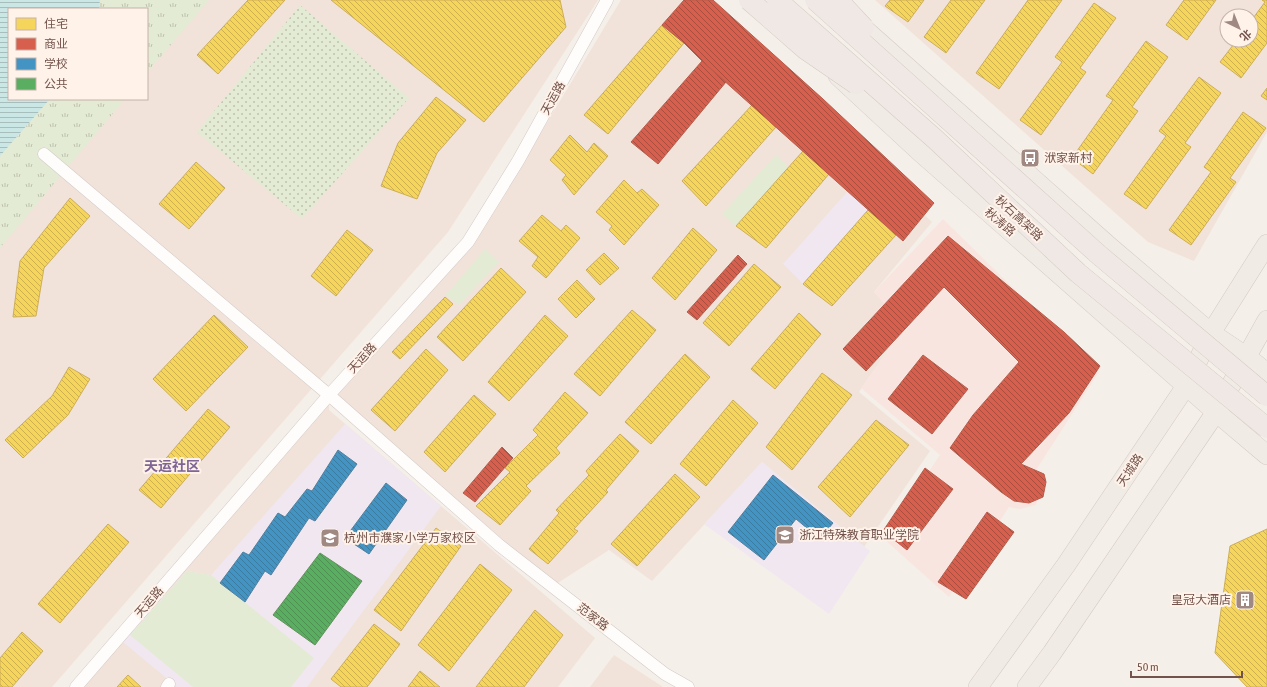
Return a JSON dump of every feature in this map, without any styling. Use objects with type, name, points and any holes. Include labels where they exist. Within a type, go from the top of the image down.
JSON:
[{"type":"highway","points":[[749,0],[805,49],[935,139]]},
{"type":"highway","name":"秋石高架路","points":[[777,0],[935,139],[1078,273],[1267,428]]},
{"type":"highway","points":[[815,0],[1099,254],[1267,396]]},
{"type":"highway","points":[[838,0],[950,120]]},
{"type":"main road","name":"秋涛路","points":[[756,0],[924,155],[1186,386],[1267,455]]},
{"type":"main road","points":[[831,0],[1110,247],[1211,333],[1247,357],[1267,373]]},
{"type":"main road","name":"天城路","points":[[978,687],[1066,565],[1186,386],[1211,333],[1267,244]]},
{"type":"main road","points":[[1027,687],[1052,653],[1216,412],[1247,357],[1262,343],[1267,320]]},
{"type":"street","name":"天运路","points":[[76,687],[329,395],[468,242],[518,161],[607,0]]},
{"type":"street","name":"范家路","points":[[44,154],[329,395],[499,545],[665,674],[688,687]]},
{"type":"shaded area","points":[[121,0],[598,0],[448,232],[52,687],[0,687],[0,177],[67,100],[148,100],[148,8]]},
{"type":"shaded area","points":[[621,0],[691,0],[932,222],[874,292],[905,325],[859,392],[930,451],[864,547],[762,462],[652,581],[609,550],[553,586],[329,396],[329,410],[595,638],[558,687],[75,687],[329,395],[473,245]]},
{"type":"shaded area","points":[[875,0],[1267,0],[1267,132],[1194,261],[1148,242]]},
{"type":"shaded area","points":[[848,191],[868,210],[803,284],[783,264]]},
{"type":"shaded area","points":[[943,219],[1099,372],[1036,470],[1043,486],[1036,505],[1020,509],[1009,507],[949,597],[884,539],[940,455],[861,388],[905,326],[874,292]]},
{"type":"shaded area","name":"杭州市濮家小学万家校区","points":[[345,424],[441,506],[307,687],[177,687],[123,642],[187,571],[211,575]]},
{"type":"shaded area","name":"浙江特殊教育职业学院","points":[[762,462],[870,551],[829,614],[704,524]]},
{"type":"shaded area","points":[[614,655],[663,687],[590,687]]},
{"type":"green space","points":[[0,0],[209,0],[148,72],[148,8],[8,8],[8,100],[124,100],[0,248]]},
{"type":"green space","points":[[300,5],[409,98],[302,219],[197,132]]},
{"type":"green space","points":[[776,155],[789,167],[736,226],[722,214]]},
{"type":"green space","points":[[485,249],[499,262],[459,305],[446,295]]},
{"type":"green space","points":[[187,571],[211,575],[314,658],[291,687],[193,687],[130,635]]},
{"type":"water","points":[[0,0],[100,0],[99,8],[8,8],[8,100],[49,100],[0,156]]},
{"type":"building: 住宅","points":[[248,0],[285,0],[218,74],[197,55]]},
{"type":"building: 住宅","points":[[331,0],[560,0],[566,27],[484,122]]},
{"type":"building: 住宅","points":[[890,0],[924,0],[908,22],[885,6]]},
{"type":"building: 住宅","points":[[951,0],[985,0],[946,53],[924,37]]},
{"type":"building: 住宅","points":[[1028,0],[1062,0],[999,89],[976,73]]},
{"type":"building: 住宅","points":[[1184,0],[1216,0],[1187,40],[1166,25]]},
{"type":"building: 住宅","points":[[1262,0],[1267,0],[1267,43],[1241,78],[1220,62],[1231,48],[1259,48],[1259,10],[1265,2]]},
{"type":"building: 住宅","points":[[1094,3],[1116,18],[1080,68],[1086,72],[1041,135],[1020,120],[1062,62],[1055,57]]},
{"type":"building: 住宅","points":[[662,25],[684,43],[608,134],[584,115]]},
{"type":"building: 住宅","points":[[1146,41],[1168,57],[1132,107],[1138,111],[1093,174],[1072,158],[1113,100],[1106,96]]},
{"type":"building: 住宅","points":[[1199,77],[1221,93],[1185,143],[1191,147],[1146,209],[1124,194],[1166,136],[1159,131]]},
{"type":"building: 住宅","points":[[1267,88],[1267,100],[1261,96]]},
{"type":"building: 住宅","points":[[436,97],[466,120],[437,153],[417,199],[381,186],[398,143]]},
{"type":"building: 住宅","points":[[752,105],[776,127],[706,206],[682,181]]},
{"type":"building: 住宅","points":[[1243,112],[1266,128],[1230,178],[1236,182],[1191,245],[1169,230],[1211,172],[1204,167]]},
{"type":"building: 住宅","points":[[570,135],[587,152],[594,143],[608,156],[574,195],[562,180],[566,175],[550,160]]},
{"type":"building: 住宅","points":[[803,151],[829,174],[766,248],[736,226]]},
{"type":"building: 住宅","points":[[196,162],[225,188],[189,229],[159,204]]},
{"type":"building: 住宅","points":[[624,180],[637,193],[642,189],[659,205],[624,245],[609,230],[612,226],[596,212]]},
{"type":"building: 住宅","points":[[70,198],[90,216],[44,268],[36,316],[13,317],[20,261]]},
{"type":"building: 住宅","points":[[868,210],[896,235],[832,306],[803,284]]},
{"type":"building: 住宅","points":[[542,215],[561,231],[566,225],[580,238],[546,278],[532,266],[538,257],[519,241]]},
{"type":"building: 住宅","points":[[693,228],[717,250],[675,300],[652,278]]},
{"type":"building: 住宅","points":[[347,230],[373,250],[336,296],[311,276]]},
{"type":"building: 住宅","points":[[604,253],[619,268],[600,285],[586,270]]},
{"type":"building: 住宅","points":[[754,264],[781,287],[729,346],[703,323]]},
{"type":"building: 住宅","points":[[501,268],[526,292],[463,361],[437,337]]},
{"type":"building: 住宅","points":[[577,280],[595,299],[576,318],[558,299]]},
{"type":"building: 住宅","points":[[445,297],[453,304],[400,359],[392,352]]},
{"type":"building: 住宅","points":[[632,310],[656,330],[600,396],[574,374]]},
{"type":"building: 住宅","points":[[799,313],[821,334],[775,389],[751,369]]},
{"type":"building: 住宅","points":[[214,315],[248,347],[186,411],[153,379]]},
{"type":"building: 住宅","points":[[545,315],[568,336],[509,401],[488,382]]},
{"type":"building: 住宅","points":[[426,349],[448,370],[395,431],[371,410]]},
{"type":"building: 住宅","points":[[685,354],[710,377],[651,444],[625,422]]},
{"type":"building: 住宅","points":[[69,367],[90,379],[68,415],[23,458],[5,440],[52,396]]},
{"type":"building: 住宅","points":[[822,373],[852,395],[792,470],[766,447]]},
{"type":"building: 住宅","points":[[565,392],[588,413],[556,448],[560,453],[526,486],[531,491],[500,525],[476,506],[510,472],[505,468],[538,435],[533,430]]},
{"type":"building: 住宅","points":[[474,395],[496,414],[445,472],[424,452]]},
{"type":"building: 住宅","points":[[733,400],[758,423],[706,486],[680,464]]},
{"type":"building: 住宅","points":[[208,409],[230,427],[161,508],[139,490]]},
{"type":"building: 住宅","points":[[876,420],[909,445],[850,517],[818,487]]},
{"type":"building: 住宅","points":[[620,434],[639,451],[606,490],[608,492],[574,529],[578,531],[548,564],[529,549],[559,513],[556,510],[589,475],[586,471]]},
{"type":"building: 住宅","points":[[675,474],[700,497],[637,566],[611,544]]},
{"type":"building: 住宅","points":[[108,524],[129,542],[60,623],[38,604]]},
{"type":"building: 住宅","points":[[436,528],[461,546],[401,631],[374,610]]},
{"type":"building: 住宅","name":"皇冠大酒店","points":[[1267,529],[1267,687],[1247,687],[1215,653],[1230,546]]},
{"type":"building: 住宅","points":[[480,564],[512,590],[449,671],[418,645]]},
{"type":"building: 住宅","points":[[535,610],[563,635],[524,687],[476,687]]},
{"type":"building: 住宅","points":[[374,624],[400,644],[367,687],[341,687],[331,679]]},
{"type":"building: 住宅","points":[[22,632],[43,651],[12,687],[0,687],[0,658]]},
{"type":"building: 住宅","points":[[420,671],[440,687],[408,687]]},
{"type":"building: 住宅","points":[[128,675],[141,687],[117,687]]},
{"type":"building: 商业","points":[[684,0],[713,0],[823,99],[934,203],[903,241],[702,61],[684,43],[662,25]]},
{"type":"building: 商业","points":[[702,61],[726,82],[658,164],[631,142]]},
{"type":"building: 商业","points":[[948,236],[1064,332],[1100,366],[1069,413],[1021,464],[1044,474],[1046,482],[1043,497],[1029,503],[1014,501],[1001,492],[950,448],[973,415],[1019,362],[944,287],[866,371],[843,349]]},
{"type":"building: 商业","points":[[738,255],[747,264],[697,320],[687,312]]},
{"type":"building: 商业","points":[[923,355],[968,389],[932,434],[888,399]]},
{"type":"building: 商业","points":[[502,447],[513,458],[475,502],[463,493]]},
{"type":"building: 商业","points":[[925,468],[953,489],[907,550],[883,531]]},
{"type":"building: 商业","points":[[987,512],[1014,532],[966,599],[938,582]]},
{"type":"building: 学校","points":[[338,450],[357,464],[315,521],[309,518],[271,575],[265,571],[245,602],[220,583],[243,552],[249,555],[278,513],[285,517],[307,489],[312,491]]},
{"type":"building: 学校","points":[[773,475],[833,523],[820,539],[796,519],[764,560],[728,532]]},
{"type":"building: 学校","points":[[386,483],[407,500],[369,554],[345,538]]},
{"type":"building: 公共","points":[[320,553],[362,581],[315,645],[273,615]]},
{"type":"place","name":"洑家新村","points":[[1030,158]]},
{"type":"place","name":"浙江特殊教育职业学院","points":[[785,535]]},
{"type":"place","name":"杭州市濮家小学万家校区","points":[[330,538]]},
{"type":"place","name":"皇冠大酒店","points":[[1245,600]]},
{"type":"district","name":"天运社区","points":[[172,466]]}]
